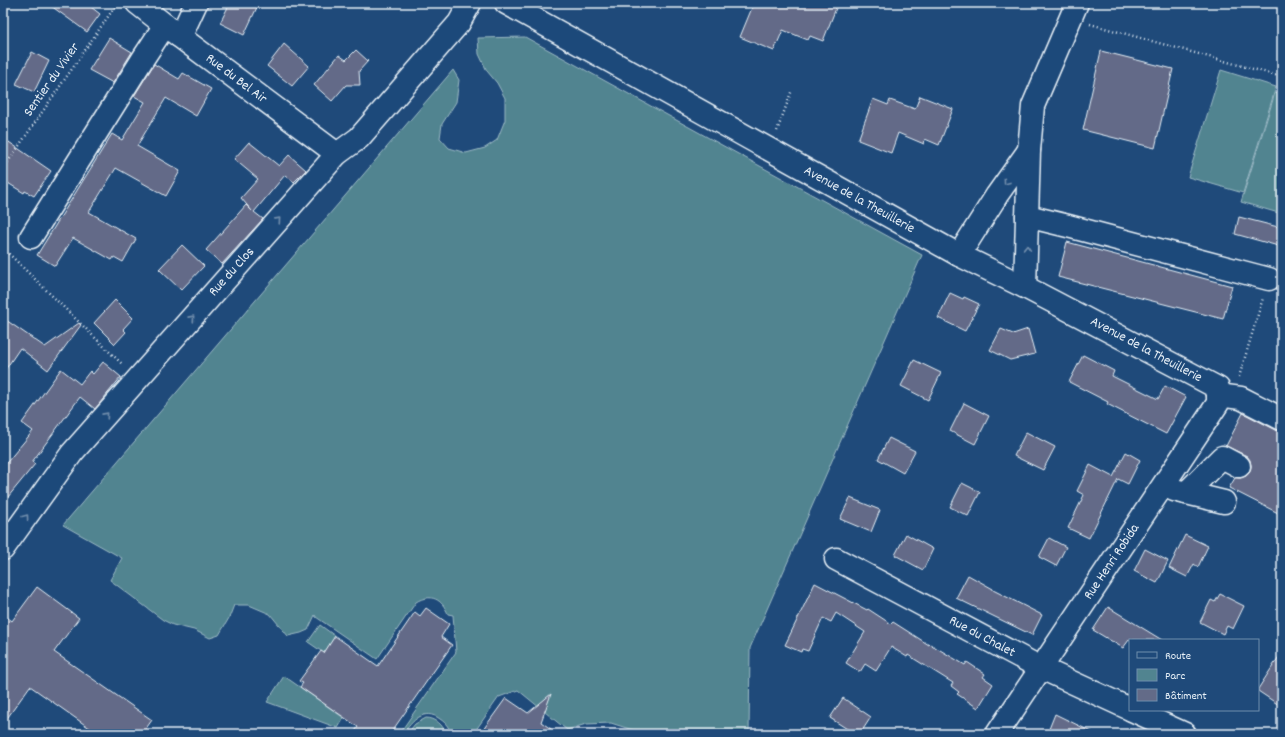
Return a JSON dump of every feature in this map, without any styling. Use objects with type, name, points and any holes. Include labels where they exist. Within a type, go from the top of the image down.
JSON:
[{"type":"street","name":"Rue du Bel Air","points":[[137,3],[172,31],[337,154]]},
{"type":"street","points":[[31,237],[172,31],[184,29],[196,3]]},
{"type":"street","name":"Rue du Clos","points":[[3,549],[72,453],[337,154],[359,138],[459,23],[470,3]]},
{"type":"street","name":"Avenue de la Theuillerie","points":[[506,3],[959,255],[1224,388]]},
{"type":"street","points":[[1025,287],[1029,150],[1033,106],[1074,11]]},
{"type":"street","points":[[959,255],[997,195],[1029,150]]},
{"type":"street","points":[[1027,216],[1268,279]]},
{"type":"street","points":[[1224,388],[1282,419]]},
{"type":"street","name":"Rue Henri Robida","points":[[997,734],[1218,403],[1224,388]]},
{"type":"street","points":[[1186,493],[1222,457],[1238,466]]},
{"type":"street","points":[[1161,488],[1224,502]]},
{"type":"street","name":"Rue du Chalet","points":[[836,559],[1041,668],[1129,709]]},
{"type":"street","name":"Rue du Chalet","points":[[1133,711],[1185,734]]},
{"type":"path","name":"Sentier du Vivier","points":[[3,169],[118,3]]},
{"type":"path","points":[[1074,11],[1282,77]]},
{"type":"path","points":[[769,150],[792,90]]},
{"type":"path","points":[[3,248],[138,379]]},
{"type":"path","points":[[1224,388],[1268,279]]},
{"type":"green space","points":[[525,37],[922,255],[750,648],[749,734],[645,734],[611,723],[586,724],[567,730],[518,690],[499,697],[473,734],[451,734],[444,722],[429,714],[414,720],[403,734],[399,734],[456,652],[453,615],[448,614],[446,609],[439,601],[426,598],[416,602],[377,659],[315,615],[308,630],[288,636],[270,614],[249,605],[234,605],[229,618],[219,635],[210,638],[194,630],[173,625],[163,620],[110,580],[122,558],[63,525],[453,70],[459,80],[456,102],[442,124],[440,138],[449,148],[466,153],[485,148],[497,140],[505,120],[505,98],[497,83],[487,71],[479,54],[478,38]]},
{"type":"green space","points":[[1221,70],[1276,87],[1243,193],[1188,177]]},
{"type":"green space","points":[[1275,93],[1282,95],[1282,214],[1241,202]]},
{"type":"green space","points":[[320,625],[335,636],[324,653],[308,642]]},
{"type":"green space","points":[[284,676],[344,718],[338,728],[267,702]]},
{"type":"green space","points":[[426,718],[433,719],[439,723],[446,734],[407,734],[415,724]]},
{"type":"building","points":[[47,3],[86,3],[100,14],[87,32]]},
{"type":"building","points":[[230,3],[259,3],[244,35],[220,23]]},
{"type":"building","points":[[754,3],[838,3],[823,41],[810,36],[808,40],[783,30],[774,51],[740,37]]},
{"type":"building","points":[[109,38],[132,52],[113,83],[89,70]]},
{"type":"building","points":[[284,44],[309,66],[292,86],[267,66]]},
{"type":"building","points":[[356,50],[368,61],[359,71],[360,85],[346,85],[332,101],[314,85],[339,55],[346,60]]},
{"type":"building","points":[[1101,51],[1173,69],[1155,148],[1083,130]]},
{"type":"building","points":[[32,52],[49,61],[34,92],[16,84]]},
{"type":"building","points":[[154,64],[179,79],[183,73],[211,89],[196,116],[166,98],[137,146],[180,171],[166,196],[116,168],[89,212],[136,239],[123,262],[114,257],[112,260],[73,238],[55,266],[37,255],[112,134],[122,140],[145,102],[134,96]]},
{"type":"building","points":[[920,96],[953,109],[939,145],[925,139],[924,144],[898,133],[891,153],[858,140],[873,99],[888,105],[890,100],[915,109]]},
{"type":"building","points":[[3,138],[51,171],[34,196],[25,191],[24,193],[3,180]]},
{"type":"building","points":[[249,142],[279,166],[289,155],[306,170],[294,182],[285,175],[254,212],[263,219],[222,264],[206,250],[246,205],[252,211],[241,198],[258,179],[234,159]]},
{"type":"building","points":[[1239,217],[1282,228],[1282,247],[1235,234]]},
{"type":"building","points":[[1067,242],[1232,286],[1223,319],[1058,277]]},
{"type":"building","points":[[182,245],[204,266],[181,290],[159,269]]},
{"type":"building","points":[[950,293],[963,299],[964,297],[979,304],[965,331],[938,318]]},
{"type":"building","points":[[115,300],[133,318],[123,329],[126,332],[115,344],[94,323]]},
{"type":"building","points":[[3,318],[45,347],[79,323],[81,325],[48,370],[20,348],[3,373]]},
{"type":"building","points":[[1001,329],[1013,334],[1028,329],[1035,354],[1010,360],[990,350]]},
{"type":"building","points":[[1083,355],[1114,371],[1112,376],[1158,399],[1165,386],[1186,397],[1166,434],[1107,404],[1108,402],[1069,382]]},
{"type":"building","points":[[914,360],[941,373],[928,400],[901,386]]},
{"type":"building","points":[[103,362],[121,377],[95,409],[80,397],[32,462],[35,464],[3,503],[3,467],[33,431],[22,423],[61,369],[80,384],[90,371],[93,374]]},
{"type":"building","points":[[964,403],[989,416],[975,444],[950,431]]},
{"type":"building","points":[[1243,413],[1276,430],[1282,431],[1282,515],[1229,488],[1235,478],[1246,476],[1250,472],[1250,460],[1247,456],[1226,446]]},
{"type":"building","points":[[1026,432],[1055,447],[1043,470],[1014,456]]},
{"type":"building","points":[[889,438],[915,451],[903,473],[878,459]]},
{"type":"building","points":[[1126,452],[1140,460],[1128,484],[1118,479],[1089,538],[1068,528],[1084,495],[1077,491],[1090,465],[1113,477]]},
{"type":"building","points":[[962,483],[980,492],[968,516],[950,507]]},
{"type":"building","points":[[850,498],[880,510],[871,532],[840,519]]},
{"type":"building","points":[[906,534],[933,549],[923,570],[895,555]]},
{"type":"building","points":[[1185,535],[1208,546],[1198,567],[1194,564],[1187,577],[1169,568]]},
{"type":"building","points":[[1049,538],[1066,547],[1056,566],[1039,557]]},
{"type":"building","points":[[1145,549],[1168,561],[1157,583],[1134,571]]},
{"type":"building","points":[[968,575],[993,590],[1042,615],[1032,635],[956,598]]},
{"type":"building","points":[[815,583],[867,610],[868,609],[891,624],[893,622],[929,645],[930,644],[965,665],[967,662],[985,674],[983,677],[993,684],[978,708],[957,694],[959,692],[951,686],[953,683],[908,655],[907,657],[891,647],[876,671],[865,664],[860,672],[846,663],[865,632],[836,613],[831,622],[823,618],[808,651],[802,649],[801,652],[785,645]]},
{"type":"building","points":[[37,587],[79,618],[54,652],[152,720],[142,734],[98,734],[30,686],[3,724],[3,614],[12,621]]},
{"type":"building","points":[[1220,594],[1244,606],[1233,629],[1227,626],[1223,634],[1200,622],[1211,600],[1215,602]]},
{"type":"building","points":[[1108,607],[1160,639],[1129,639],[1123,648],[1093,630]]},
{"type":"building","points":[[426,608],[449,624],[441,637],[452,645],[390,734],[353,734],[358,727],[300,687],[303,683],[299,681],[321,651],[324,653],[335,636],[378,666],[415,612],[420,616]]},
{"type":"building","points":[[1282,652],[1282,707],[1259,692],[1259,687]]},
{"type":"building","points":[[551,694],[541,722],[558,734],[480,734],[506,698],[528,713]]},
{"type":"building","points":[[843,698],[871,717],[860,734],[855,734],[830,718]]},
{"type":"building","points":[[1055,714],[1096,734],[1047,734]]}]
